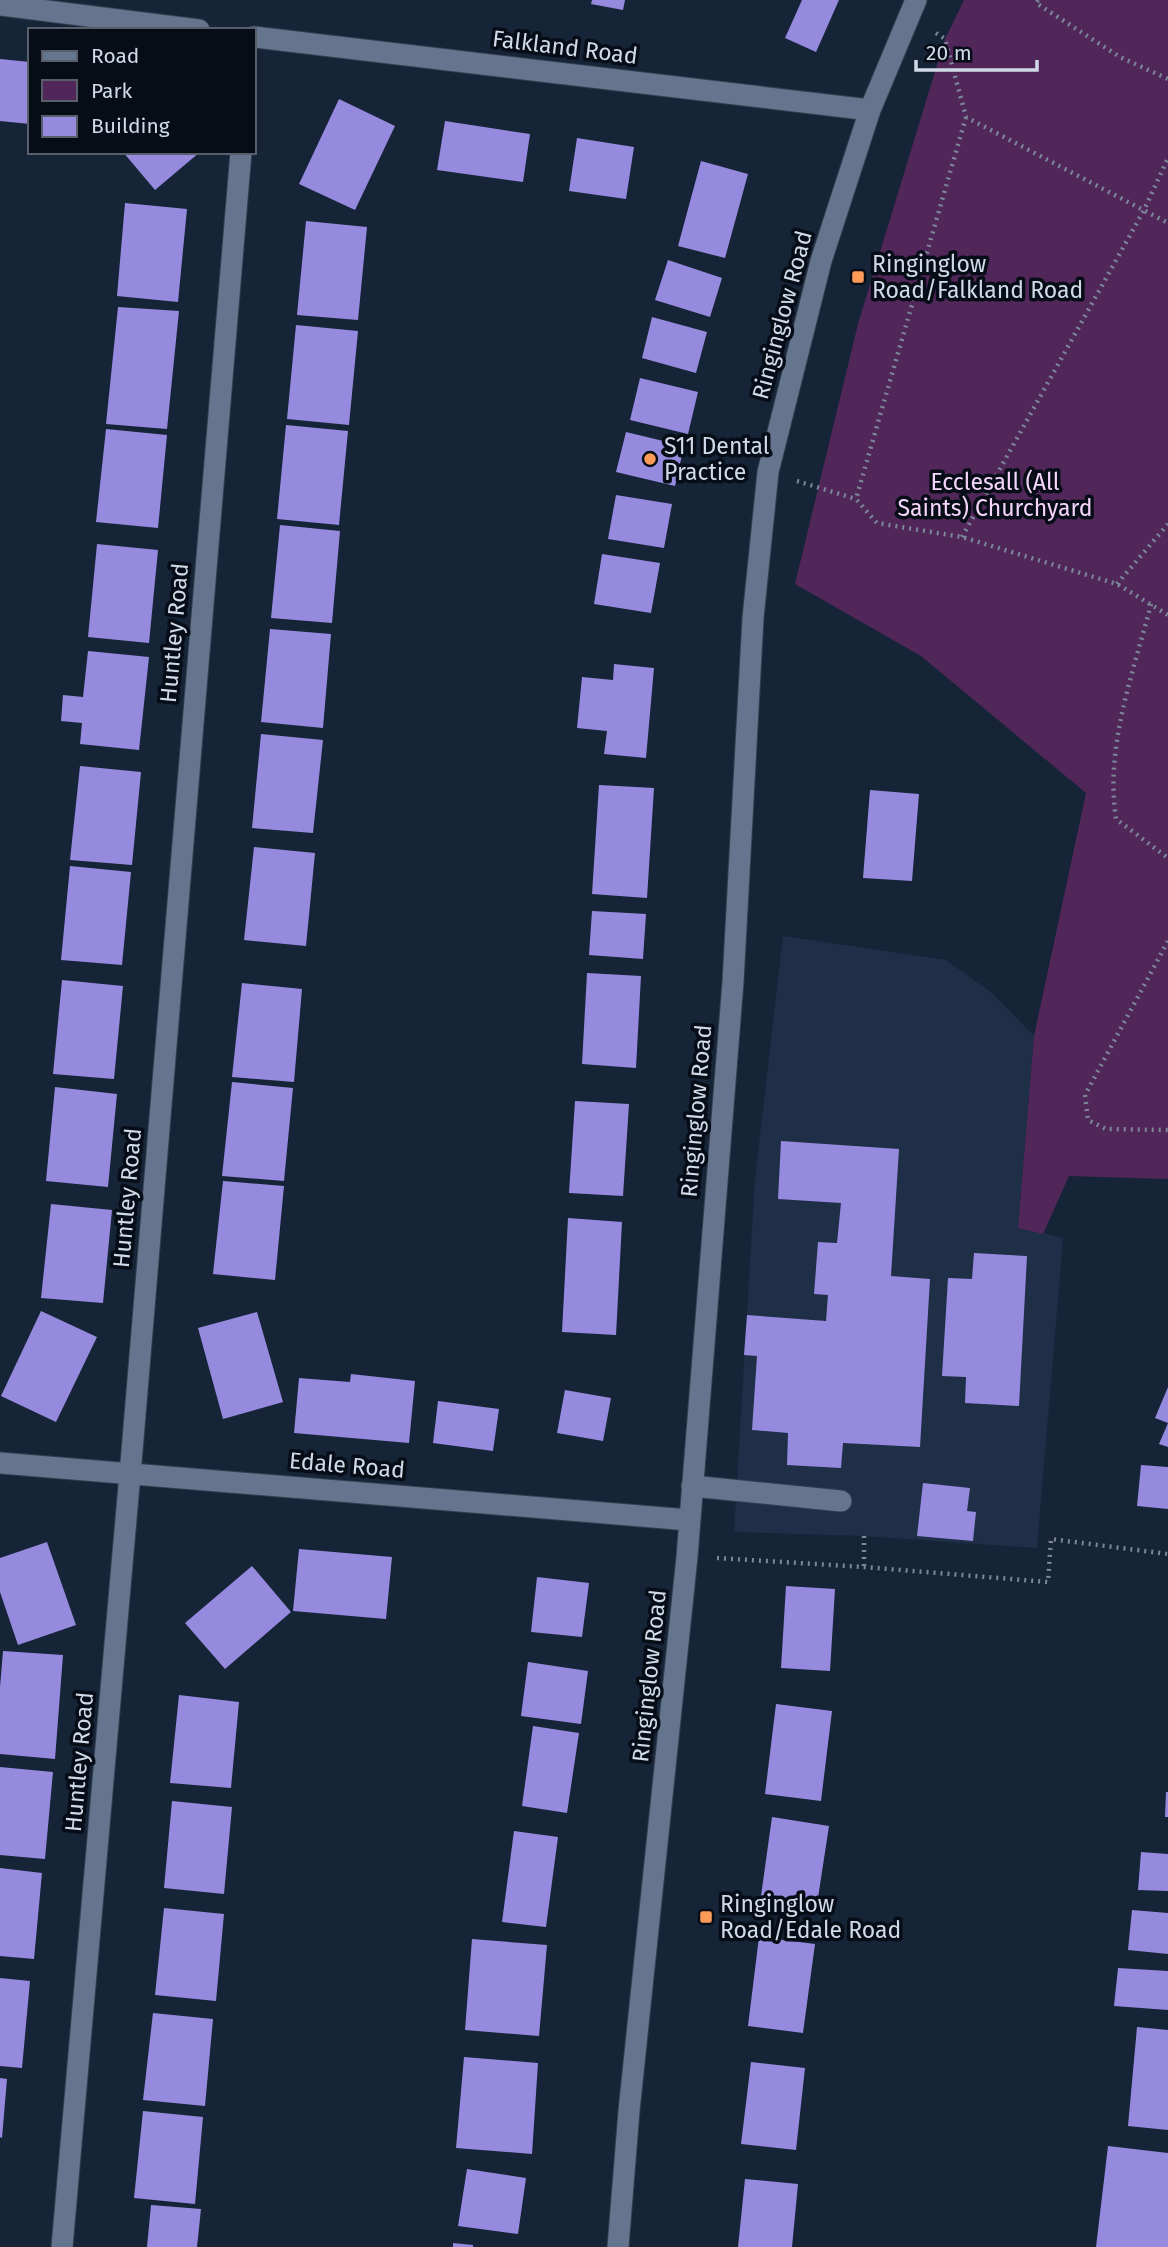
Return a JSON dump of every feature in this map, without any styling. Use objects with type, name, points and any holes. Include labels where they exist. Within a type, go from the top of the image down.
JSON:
[{"type":"street","points":[[0,5],[184,28]]},
{"type":"street","name":"Ringinglow Road","points":[[618,2247],[629,2111],[687,1557],[733,982],[753,618],[768,472],[821,261],[870,110],[913,7]]},
{"type":"street","name":"Falkland Road","points":[[256,37],[870,110]]},
{"type":"street","name":"Huntley Road","points":[[62,2247],[241,154]]},
{"type":"street","name":"Edale Road","points":[[0,1463],[690,1520]]},
{"type":"street","points":[[692,1486],[841,1501]]},
{"type":"path","points":[[1038,0],[1036,3],[1120,57],[1168,79]]},
{"type":"path","points":[[856,499],[966,117],[945,40],[913,7]]},
{"type":"path","points":[[966,117],[1168,223]]},
{"type":"path","points":[[962,537],[1144,210],[1168,158]]},
{"type":"path","points":[[768,472],[856,499],[877,523],[962,537],[1117,584],[1168,615]]},
{"type":"path","points":[[1117,584],[1168,524]]},
{"type":"path","points":[[1152,604],[1119,724],[1112,792],[1116,819],[1168,858]]},
{"type":"path","points":[[1168,941],[1085,1095],[1088,1120],[1106,1129],[1168,1130]]},
{"type":"path","points":[[864,1536],[864,1567]]},
{"type":"path","points":[[687,1557],[864,1567],[1048,1582],[1051,1539],[1168,1554]]},
{"type":"shaded area","points":[[783,936],[946,960],[992,993],[1034,1036],[1018,1227],[1063,1238],[1037,1548],[864,1536],[734,1532],[755,1179]]},
{"type":"green space","name":"Ecclesall (All Saints) Churchyard","points":[[964,0],[1168,0],[1168,1179],[1069,1176],[1043,1234],[1018,1228],[1034,1036],[1086,793],[921,656],[795,584],[858,324],[945,39]]},
{"type":"building","points":[[592,0],[625,0],[623,10],[591,4]]},
{"type":"building","points":[[802,0],[839,0],[816,52],[785,38]]},
{"type":"building","points":[[0,59],[28,62],[28,124],[0,121]]},
{"type":"building","points":[[339,99],[395,126],[355,210],[299,184]]},
{"type":"building","points":[[445,121],[530,134],[523,182],[437,170]]},
{"type":"building","points":[[577,138],[634,147],[626,199],[569,191]]},
{"type":"building","points":[[125,154],[198,154],[155,190]]},
{"type":"building","points":[[701,161],[748,174],[725,258],[678,246]]},
{"type":"building","points":[[125,203],[187,209],[178,302],[117,296]]},
{"type":"building","points":[[306,221],[367,227],[358,320],[297,315]]},
{"type":"building","points":[[668,260],[722,278],[710,317],[655,300]]},
{"type":"building","points":[[118,307],[179,311],[167,429],[106,424]]},
{"type":"building","points":[[652,317],[707,332],[696,373],[642,358]]},
{"type":"building","points":[[296,325],[358,331],[349,425],[287,419]]},
{"type":"building","points":[[640,378],[698,392],[688,434],[630,420]]},
{"type":"building","points":[[286,425],[348,431],[339,525],[277,519]]},
{"type":"building","points":[[106,429],[167,435],[158,528],[96,522]]},
{"type":"building","name":"S11 Dental Practice","points":[[626,432],[684,446],[675,486],[616,472]]},
{"type":"building","points":[[616,495],[672,504],[664,548],[608,539]]},
{"type":"building","points":[[280,525],[340,531],[332,623],[271,618]]},
{"type":"building","points":[[97,544],[158,550],[149,643],[88,637]]},
{"type":"building","points":[[602,554],[660,563],[651,613],[594,604]]},
{"type":"building","points":[[270,629],[331,634],[323,728],[261,722]]},
{"type":"building","points":[[88,651],[149,657],[139,750],[80,744],[82,723],[61,721],[63,695],[83,697]]},
{"type":"building","points":[[614,664],[654,668],[646,758],[604,754],[607,731],[577,728],[582,677],[613,680]]},
{"type":"building","points":[[261,734],[323,740],[313,833],[252,828]]},
{"type":"building","points":[[80,766],[141,772],[132,865],[70,860]]},
{"type":"building","points":[[599,785],[654,788],[647,898],[592,894]]},
{"type":"building","points":[[870,790],[919,794],[912,881],[863,878]]},
{"type":"building","points":[[254,847],[315,853],[306,946],[244,940]]},
{"type":"building","points":[[70,866],[131,872],[122,965],[61,960]]},
{"type":"building","points":[[592,911],[646,914],[643,959],[589,955]]},
{"type":"building","points":[[587,973],[641,976],[636,1068],[582,1064]]},
{"type":"building","points":[[62,980],[123,986],[114,1079],[53,1074]]},
{"type":"building","points":[[242,983],[302,989],[294,1082],[232,1077]]},
{"type":"building","points":[[232,1082],[293,1088],[284,1181],[222,1176]]},
{"type":"building","points":[[55,1087],[117,1094],[108,1187],[46,1181]]},
{"type":"building","points":[[575,1101],[629,1104],[623,1196],[569,1193]]},
{"type":"building","points":[[781,1141],[899,1149],[891,1276],[930,1279],[920,1447],[843,1443],[841,1468],[787,1465],[788,1433],[752,1430],[757,1356],[744,1355],[747,1315],[826,1321],[828,1295],[814,1294],[818,1242],[837,1243],[841,1203],[778,1199]]},
{"type":"building","points":[[223,1181],[284,1186],[275,1280],[213,1274]]},
{"type":"building","points":[[51,1204],[112,1210],[103,1303],[41,1298]]},
{"type":"building","points":[[568,1218],[622,1222],[616,1335],[562,1332]]},
{"type":"building","points":[[974,1253],[1027,1256],[1019,1406],[965,1403],[966,1377],[942,1376],[948,1278],[972,1279]]},
{"type":"building","points":[[41,1311],[97,1337],[56,1422],[1,1396]]},
{"type":"building","points":[[257,1312],[283,1402],[223,1419],[198,1328]]},
{"type":"building","points":[[351,1374],[415,1381],[409,1443],[294,1433],[299,1378],[350,1382]]},
{"type":"building","points":[[1168,1387],[1168,1423],[1155,1418]]},
{"type":"building","points":[[565,1390],[611,1398],[603,1441],[557,1433]]},
{"type":"building","points":[[438,1401],[499,1409],[493,1451],[433,1443]]},
{"type":"building","points":[[1168,1423],[1168,1447],[1159,1444]]},
{"type":"building","points":[[1141,1465],[1168,1467],[1168,1509],[1137,1506]]},
{"type":"building","points":[[923,1483],[970,1488],[967,1511],[976,1512],[973,1541],[917,1536]]},
{"type":"building","points":[[47,1542],[76,1625],[18,1645],[0,1592],[0,1558]]},
{"type":"building","points":[[299,1549],[392,1557],[386,1619],[293,1611]]},
{"type":"building","points":[[252,1566],[291,1612],[225,1669],[185,1623]]},
{"type":"building","points":[[537,1577],[589,1583],[582,1637],[531,1632]]},
{"type":"building","points":[[786,1586],[835,1589],[830,1671],[781,1668]]},
{"type":"building","points":[[3,1651],[63,1655],[55,1759],[0,1754]]},
{"type":"building","points":[[528,1662],[588,1671],[581,1724],[521,1716]]},
{"type":"building","points":[[179,1695],[239,1702],[231,1788],[170,1783]]},
{"type":"building","points":[[776,1704],[832,1711],[821,1801],[765,1794]]},
{"type":"building","points":[[533,1726],[579,1733],[567,1813],[522,1806]]},
{"type":"building","points":[[0,1767],[53,1772],[45,1859],[0,1855]]},
{"type":"building","points":[[1168,1792],[1168,1817],[1165,1817]]},
{"type":"building","points":[[172,1801],[232,1807],[224,1894],[164,1888]]},
{"type":"building","points":[[772,1817],[829,1826],[816,1911],[760,1903]]},
{"type":"building","points":[[514,1831],[558,1837],[546,1927],[502,1922]]},
{"type":"building","points":[[1141,1852],[1168,1854],[1168,1891],[1138,1890]]},
{"type":"building","points":[[0,1868],[42,1873],[34,1959],[0,1956]]},
{"type":"building","points":[[164,1908],[224,1914],[216,2001],[155,1995]]},
{"type":"building","points":[[1132,1910],[1168,1913],[1168,1954],[1128,1950]]},
{"type":"building","points":[[759,1937],[815,1944],[803,2033],[748,2026]]},
{"type":"building","points":[[472,1939],[547,1945],[539,2036],[465,2030]]},
{"type":"building","points":[[1118,1968],[1168,1971],[1168,2010],[1114,2006]]},
{"type":"building","points":[[0,1978],[30,1981],[22,2068],[0,2066]]},
{"type":"building","points":[[153,2013],[213,2019],[205,2106],[143,2100]]},
{"type":"building","points":[[1137,2027],[1168,2030],[1168,2130],[1128,2126]]},
{"type":"building","points":[[464,2057],[538,2063],[532,2154],[456,2148]]},
{"type":"building","points":[[751,2062],[805,2068],[796,2150],[741,2144]]},
{"type":"building","points":[[0,2078],[7,2079],[2,2138],[0,2137]]},
{"type":"building","points":[[143,2111],[203,2117],[195,2204],[134,2198]]},
{"type":"building","points":[[1108,2146],[1168,2153],[1168,2247],[1096,2247]]},
{"type":"building","points":[[467,2169],[526,2178],[518,2234],[458,2226]]},
{"type":"building","points":[[745,2179],[798,2184],[792,2247],[738,2247]]},
{"type":"building","points":[[151,2205],[201,2209],[197,2247],[147,2247]]},
{"type":"building","points":[[453,2243],[473,2245],[473,2247],[453,2247]]},
{"type":"place","name":"Ringinglow Road/Falkland Road","points":[[858,277]]},
{"type":"place","name":"S11 Dental Practice","points":[[650,459]]},
{"type":"place","name":"Ringinglow Road/Edale Road","points":[[706,1917]]}]
